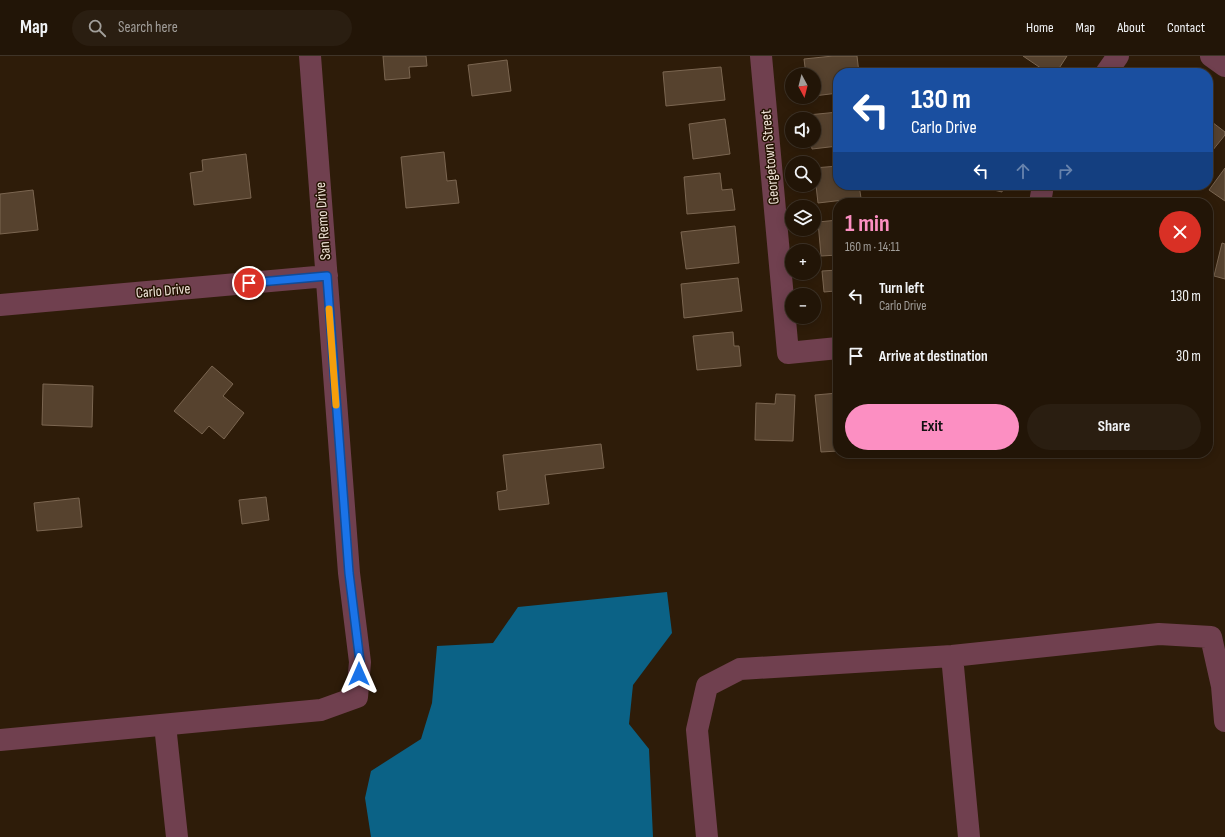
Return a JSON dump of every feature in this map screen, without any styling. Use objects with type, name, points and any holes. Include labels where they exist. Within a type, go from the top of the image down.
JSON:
[{"type":"street","name":"San Remo Drive","points":[[165,725],[321,710],[357,697],[360,662],[349,573],[310,56]]},
{"type":"street","name":"Georgetown Street","points":[[760,56],[788,353],[833,348]]},
{"type":"street","points":[[1110,68],[1118,56]]},
{"type":"street","points":[[1212,56],[1225,66]]},
{"type":"street","name":"Carlo Drive","points":[[0,305],[327,276]]},
{"type":"street","points":[[707,837],[698,730],[707,686],[740,669],[952,656],[1159,634],[1211,637],[1222,686],[1225,721]]},
{"type":"street","points":[[952,656],[969,837]]},
{"type":"street","points":[[0,740],[165,725],[176,837]]},
{"type":"water","points":[[667,592],[672,633],[633,685],[629,724],[649,749],[653,837],[371,837],[365,798],[371,771],[421,739],[432,703],[437,646],[493,643],[518,607]]},
{"type":"building","points":[[383,56],[426,56],[427,66],[409,67],[410,78],[385,80]]},
{"type":"building","points":[[833,56],[857,56],[858,68],[833,68],[833,94],[821,95],[821,68],[805,68],[804,59]]},
{"type":"building","points":[[1023,56],[1067,56],[1059,68],[1041,68]]},
{"type":"building","points":[[507,60],[511,91],[472,96],[468,65]]},
{"type":"building","points":[[721,67],[725,100],[666,106],[663,72]]},
{"type":"building","points":[[833,112],[833,147],[821,148],[821,114]]},
{"type":"building","points":[[725,119],[730,154],[693,159],[689,124]]},
{"type":"building","points":[[1213,123],[1225,132],[1225,135],[1213,150]]},
{"type":"building","points":[[444,152],[447,181],[456,180],[459,203],[406,208],[401,157]]},
{"type":"building","points":[[246,154],[251,198],[194,205],[190,173],[203,171],[202,160]]},
{"type":"building","points":[[833,166],[833,190],[860,190],[861,198],[833,198],[833,201],[821,203],[821,200],[818,200],[817,192],[821,192],[821,167]]},
{"type":"building","points":[[1225,168],[1225,201],[1209,190],[1213,190],[1213,184]]},
{"type":"building","points":[[720,173],[722,190],[732,189],[735,210],[687,214],[684,177]]},
{"type":"building","points":[[33,190],[38,230],[0,234],[0,194]]},
{"type":"building","points":[[833,220],[833,255],[821,256],[821,222]]},
{"type":"building","points":[[735,226],[739,263],[686,269],[681,232]]},
{"type":"building","points":[[1222,243],[1225,244],[1225,279],[1214,276]]},
{"type":"building","points":[[833,270],[833,291],[824,292],[822,271]]},
{"type":"building","points":[[738,278],[742,311],[684,318],[681,284]]},
{"type":"building","points":[[733,332],[734,346],[739,346],[741,366],[697,370],[693,336]]},
{"type":"building","points":[[212,366],[233,384],[223,396],[244,413],[224,439],[209,426],[202,434],[174,411]]},
{"type":"building","points":[[43,384],[93,386],[92,427],[42,425]]},
{"type":"building","points":[[833,393],[833,451],[821,452],[815,395]]},
{"type":"building","points":[[776,394],[795,395],[793,441],[755,440],[756,403],[775,404]]},
{"type":"building","points":[[601,444],[604,468],[545,475],[549,504],[499,510],[497,492],[507,490],[503,455]]},
{"type":"building","points":[[266,497],[269,520],[242,524],[239,500]]},
{"type":"building","points":[[79,498],[82,527],[37,531],[34,503]]},
{"type":"slow traffic","points":[[329,309],[336,405]]},
{"type":"route","points":[[249,283],[327,276],[349,573],[360,662],[359,674]]}]
